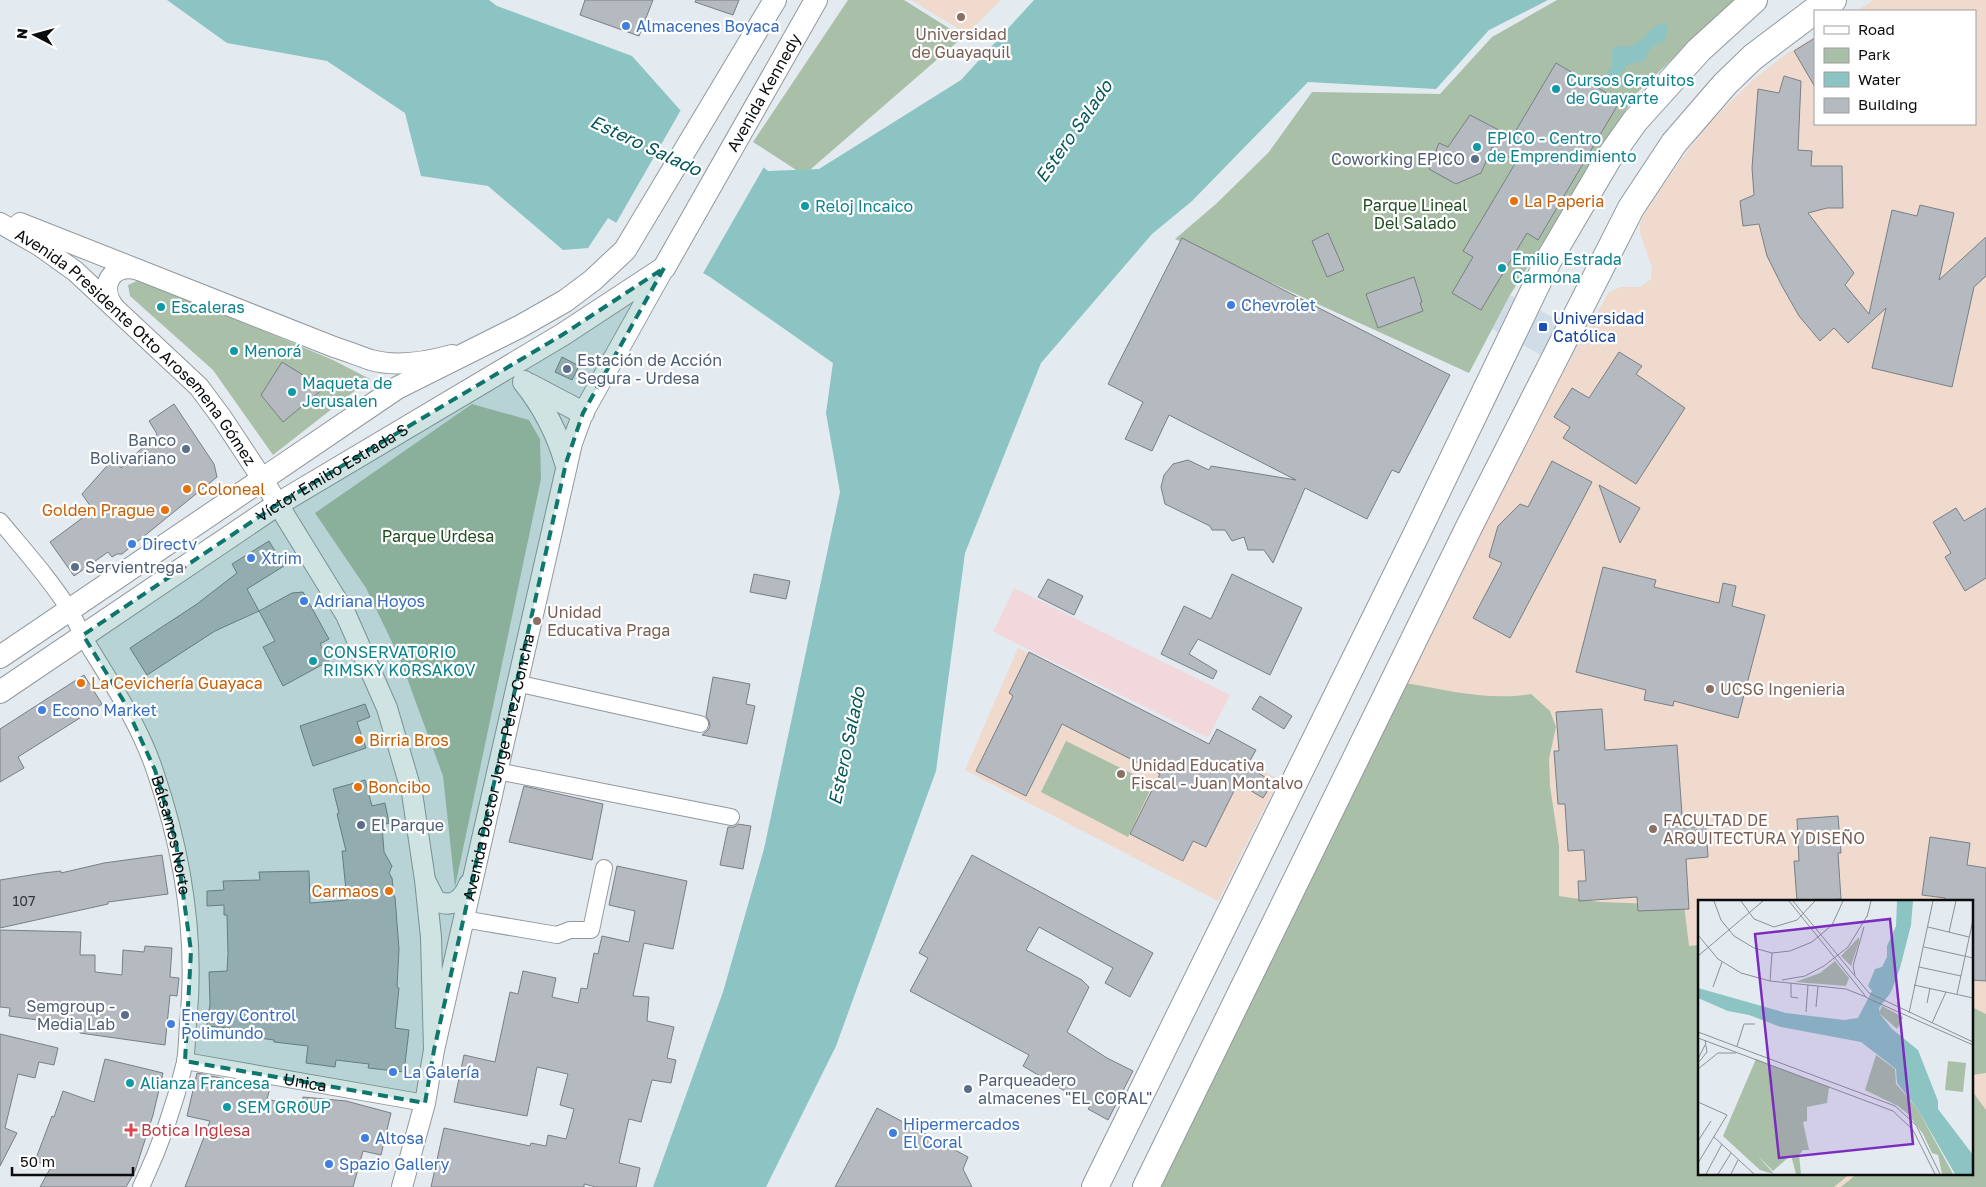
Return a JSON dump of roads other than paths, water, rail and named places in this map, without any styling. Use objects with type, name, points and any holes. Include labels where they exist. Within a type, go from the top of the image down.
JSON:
[{"type":"main road","name":"Víctor Emilio Estrada S","points":[[0,657],[397,388],[475,347],[521,326],[565,301],[593,280],[625,250],[775,0]]},
{"type":"main road","name":"Avenida Kennedy","points":[[665,265],[816,0]]},
{"type":"main road","points":[[1095,1187],[1416,535],[1548,261],[1593,183],[1636,121],[1699,50],[1754,0]]},
{"type":"main road","points":[[1816,10],[1833,0]]},
{"type":"main road","points":[[1146,1187],[1469,527],[1631,208],[1674,143],[1725,84],[1753,57],[1814,11]]},
{"type":"main road","name":"Víctor Emilio Estrada S","points":[[0,692],[278,504],[562,335],[665,265]]},
{"type":"main road","points":[[507,368],[524,382],[537,398],[551,421],[566,463]]},
{"type":"main road","points":[[524,382],[583,413]]},
{"type":"street","name":"Avenida Presidente Otto Arosemena Gómez","points":[[0,215],[373,361],[406,363],[438,359],[475,347]]},
{"type":"street","name":"Avenida Presidente Otto Arosemena Gómez","points":[[0,224],[40,246],[75,271],[199,387],[263,480]]},
{"type":"street","name":"Avenida Doctor Jorge Pérez Concha","points":[[402,1187],[425,1103],[434,1050],[566,463],[583,413],[665,265]]},
{"type":"street","points":[[114,308],[108,298],[106,287],[110,277],[124,268],[130,267],[140,270]]},
{"type":"street","name":"Avenida Doctor Jorge Pérez Concha","points":[[263,480],[346,615],[387,708],[412,793],[425,880],[431,946],[434,1050]]},
{"type":"street","name":"Bálsamos Norte","points":[[0,521],[70,610],[123,700],[155,770],[176,843],[186,897],[191,951],[190,1006],[185,1061],[171,1113],[152,1164],[141,1187]]},
{"type":"street","points":[[516,683],[700,724]]},
{"type":"street","points":[[497,771],[731,817]]},
{"type":"street","points":[[425,880],[430,894],[435,900],[448,904],[457,902],[462,898],[467,888],[476,863]]},
{"type":"street","points":[[463,920],[557,935],[570,930],[591,930],[604,868]]},
{"type":"street","name":"Unica","points":[[185,1061],[425,1103]]},
{"type":"water","name":"Estero Salado","points":[[167,0],[489,0],[497,6],[632,56],[681,111],[745,152],[768,171],[819,169],[961,80],[1034,0],[1548,0],[1489,30],[1436,89],[1308,82],[1192,201],[1152,234],[1041,363],[965,553],[936,771],[836,1046],[766,1187],[653,1187],[723,992],[764,849],[840,492],[826,413],[833,363],[710,277],[608,218],[588,248],[563,250],[488,186],[421,176],[405,113],[327,61],[227,43]]},
{"type":"water","points":[[1660,24],[1666,24],[1668,27],[1665,41],[1652,46],[1643,62],[1627,66],[1618,79],[1609,81],[1605,76],[1612,65],[1612,50],[1616,46],[1624,47],[1636,43]]},
{"type":"place","name":"Universidad de Guayaquil","points":[[961,17]]},
{"type":"place","name":"Almacenes Boyaca","points":[[626,26]]},
{"type":"place","name":"Cursos Gratuitos de Guayarte","points":[[1556,89]]},
{"type":"place","name":"EPICO - Centro de Emprendimiento","points":[[1477,147]]},
{"type":"place","name":"Coworking EPICO","points":[[1475,159]]},
{"type":"place","name":"La Paperia","points":[[1514,201]]},
{"type":"place","name":"Reloj Incaico","points":[[805,206]]},
{"type":"place","name":"Emilio Estrada Carmona","points":[[1502,268]]},
{"type":"place","name":"Chevrolet","points":[[1231,305]]},
{"type":"place","name":"Escaleras","points":[[161,307]]},
{"type":"place","name":"Universidad Católica","points":[[1543,327]]},
{"type":"place","name":"Menorá","points":[[234,351]]},
{"type":"place","name":"Estación de Acción Segura - Urdesa","points":[[567,369]]},
{"type":"place","name":"Maqueta de Jerusalen","points":[[292,392]]},
{"type":"place","name":"Banco Bolivariano","points":[[186,449]]},
{"type":"place","name":"Coloneal","points":[[187,489]]},
{"type":"place","name":"Golden Prague","points":[[165,510]]},
{"type":"place","name":"Directv","points":[[132,544]]},
{"type":"place","name":"Xtrim","points":[[251,558]]},
{"type":"place","name":"Servientrega","points":[[75,567]]},
{"type":"place","name":"Adriana Hoyos","points":[[304,601]]},
{"type":"place","name":"Unidad Educativa Praga","points":[[537,621]]},
{"type":"place","name":"CONSERVATORIO RIMSKY KORSAKOV","points":[[313,661]]},
{"type":"place","name":"La Cevichería Guayaca","points":[[81,683]]},
{"type":"place","name":"UCSG Ingenieria","points":[[1710,689]]},
{"type":"place","name":"Econo Market","points":[[42,710]]},
{"type":"place","name":"Birria Bros","points":[[359,740]]},
{"type":"place","name":"Unidad Educativa Fiscal - Juan Montalvo","points":[[1121,774]]},
{"type":"place","name":"Boncibo","points":[[358,787]]},
{"type":"place","name":"El Parque","points":[[361,825]]},
{"type":"place","name":"FACULTAD DE ARQUITECTURA Y DISEÑO","points":[[1653,829]]},
{"type":"place","name":"Carmaos","points":[[389,891]]},
{"type":"place","name":"Semgroup - Media Lab","points":[[125,1015]]},
{"type":"place","name":"Energy Control Polimundo","points":[[171,1024]]},
{"type":"place","name":"La Galería","points":[[393,1072]]},
{"type":"place","name":"Alianza Francesa","points":[[130,1083]]},
{"type":"place","name":"Parqueadero almacenes \"EL CORAL\"","points":[[968,1089]]},
{"type":"place","name":"SEM GROUP","points":[[227,1107]]},
{"type":"place","name":"Botica Inglesa","points":[[131,1130]]},
{"type":"place","name":"Hipermercados El Coral","points":[[893,1133]]},
{"type":"place","name":"Altosa","points":[[365,1138]]},
{"type":"place","name":"Spazio Gallery","points":[[329,1164]]},
{"type":"park label","name":"Parque Lineal Del Salado","points":[[1415,214]]},
{"type":"park label","name":"Parque Urdesa","points":[[438,536]]}]
